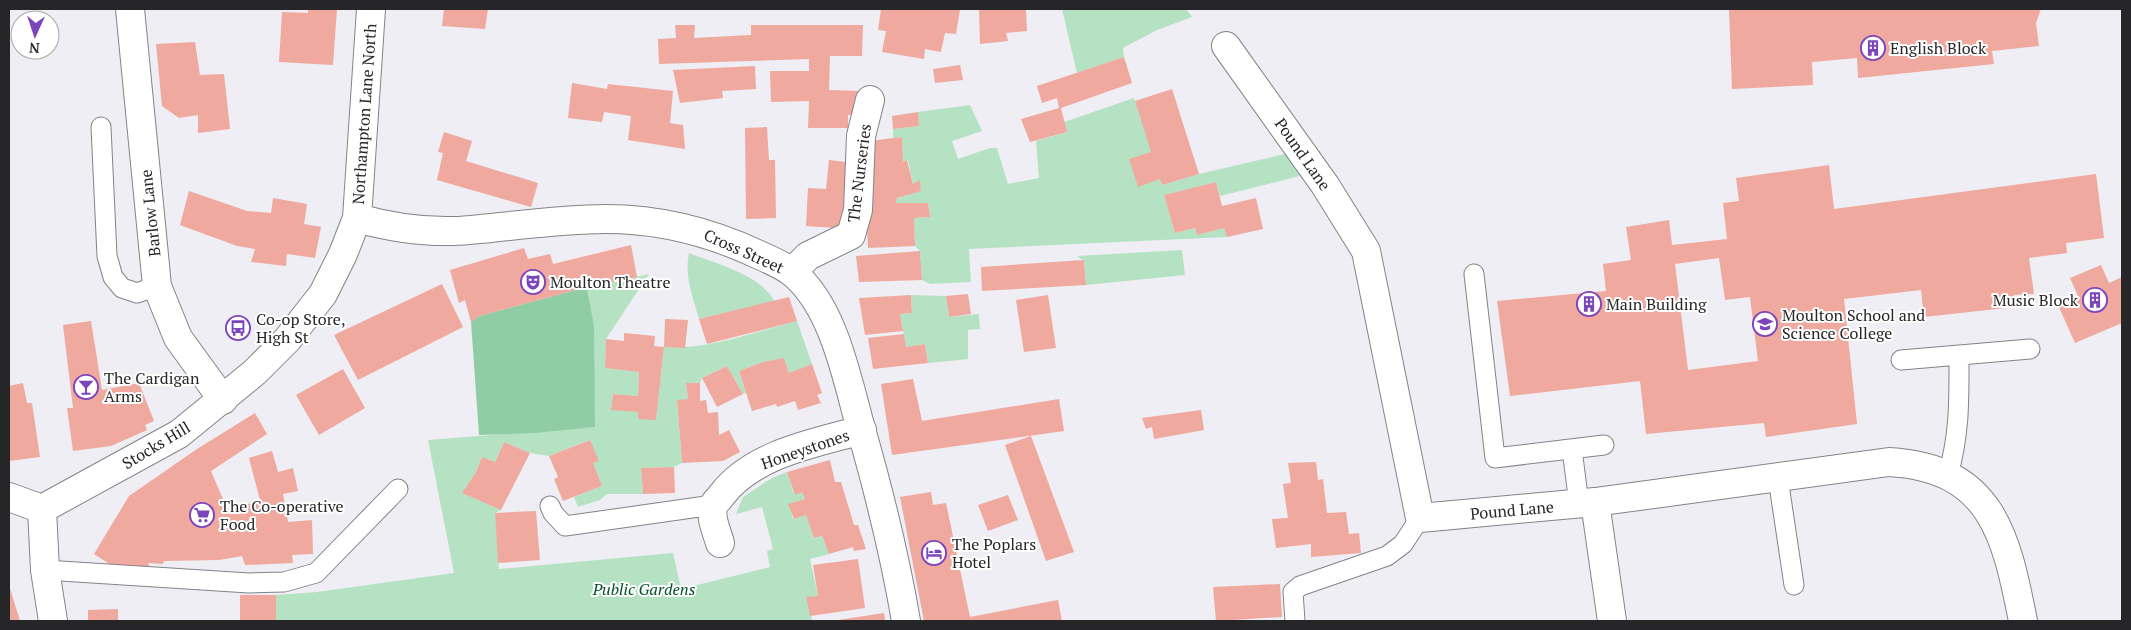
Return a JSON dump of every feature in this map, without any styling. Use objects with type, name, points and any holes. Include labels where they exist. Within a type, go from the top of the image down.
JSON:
[{"type":"street","name":"Barlow Lane","points":[[130,9],[157,286],[178,338],[223,400]]},
{"type":"street","name":"Northampton Lane North","points":[[357,218],[371,9]]},
{"type":"street","name":"Pound Lane","points":[[1226,46],[1325,185],[1366,251],[1420,518],[1587,503],[1889,462],[1910,463],[1948,474],[1964,484],[1992,517],[2004,543],[2013,570],[2023,621]]},
{"type":"street","name":"The Nurseries","points":[[792,272],[808,256],[851,235],[858,210],[861,136],[870,100]]},
{"type":"street","name":"Cross Street","points":[[357,218],[390,227],[455,232],[604,219],[661,222],[715,236],[747,249],[792,272],[809,290],[822,310],[838,350],[876,481],[906,621]]},
{"type":"street","name":"Stocks Hill","points":[[42,510],[179,434],[255,372],[287,340],[323,294],[343,254],[357,218]]},
{"type":"street","name":"Honeystones","points":[[713,506],[726,489],[744,472],[771,458],[862,430]]},
{"type":"street","points":[[9,497],[42,510],[45,570],[53,621]]},
{"type":"street","points":[[1587,503],[1612,621]]},
{"type":"street","points":[[713,506],[713,518],[720,543]]},
{"type":"lane","points":[[101,127],[107,256],[113,277],[122,288],[137,293],[157,286]]},
{"type":"lane","points":[[1474,274],[1495,458],[1604,445]]},
{"type":"lane","points":[[1901,360],[2030,349]]},
{"type":"lane","points":[[1948,474],[1956,448],[1958,426],[1958,355]]},
{"type":"lane","points":[[1572,448],[1587,503]]},
{"type":"lane","points":[[1778,478],[1794,585]]},
{"type":"lane","points":[[45,570],[249,583],[284,582],[316,573],[398,489]]},
{"type":"lane","points":[[550,506],[553,513],[565,526],[713,506]]},
{"type":"lane","points":[[1295,621],[1293,592],[1300,586],[1387,556],[1403,544],[1420,518]]},
{"type":"green space","points":[[1062,9],[1186,9],[1192,17],[1157,30],[1123,48],[1124,57],[1077,73]]},
{"type":"green space","points":[[1134,98],[1162,185],[1199,174],[1285,154],[1300,176],[1220,196],[1216,182],[1164,195],[1175,233],[1195,228],[1197,235],[1224,228],[1227,237],[969,249],[971,282],[930,284],[922,280],[920,251],[915,246],[914,218],[930,217],[928,203],[896,203],[897,198],[921,191],[920,181],[913,184],[908,160],[903,162],[902,137],[893,138],[893,129],[919,126],[918,112],[970,105],[982,131],[952,141],[958,159],[990,148],[997,148],[1008,184],[1039,178],[1036,141],[1067,132],[1064,122]]},
{"type":"green space","points":[[1182,250],[1185,275],[1086,285],[1084,261],[1077,256]]},
{"type":"green space","points":[[689,253],[748,277],[768,292],[774,301],[699,319],[688,278]]},
{"type":"green space","name":"Public Gardens","points":[[649,274],[606,339],[605,368],[639,372],[638,396],[613,394],[611,409],[638,412],[639,419],[656,419],[664,347],[697,346],[714,343],[797,321],[812,364],[789,373],[784,359],[763,362],[739,371],[746,393],[743,394],[727,366],[702,378],[700,383],[686,383],[688,399],[677,401],[682,463],[674,467],[641,468],[643,494],[607,494],[600,500],[578,507],[574,497],[602,486],[593,463],[599,461],[589,440],[549,456],[530,453],[504,442],[495,462],[482,457],[476,472],[462,493],[501,510],[495,513],[499,569],[673,553],[681,589],[770,567],[767,551],[773,549],[762,507],[736,514],[743,497],[772,478],[787,472],[794,494],[802,492],[805,499],[789,504],[793,519],[806,515],[814,538],[822,536],[829,554],[810,559],[818,596],[806,598],[812,620],[276,621],[276,595],[317,592],[454,573],[428,440],[595,427],[587,287]]},
{"type":"green space","points":[[587,287],[594,327],[595,427],[535,433],[479,435],[471,322],[479,316]]},
{"type":"green space","points":[[911,295],[946,296],[949,317],[979,314],[980,329],[968,330],[968,359],[928,363],[925,344],[906,347],[900,314],[912,313]]},
{"type":"building","points":[[308,9],[337,9],[333,65],[279,62],[282,12],[308,13]]},
{"type":"building","points":[[444,9],[488,9],[485,29],[442,26]]},
{"type":"building","points":[[881,9],[960,10],[956,34],[945,33],[941,52],[925,49],[924,59],[882,52],[886,31],[878,30]]},
{"type":"building","points":[[979,9],[1026,9],[1027,31],[1006,33],[1008,41],[980,44]]},
{"type":"building","name":"English Block","points":[[1729,9],[2041,9],[2036,23],[2039,46],[1992,51],[1994,64],[1858,78],[1857,58],[1812,62],[1813,85],[1732,89]]},
{"type":"building","points":[[675,25],[695,25],[694,38],[751,35],[751,25],[863,25],[862,56],[830,56],[829,90],[859,91],[860,114],[848,115],[848,128],[808,128],[809,101],[771,102],[770,71],[809,71],[809,59],[659,64],[658,39],[676,38]]},
{"type":"building","points":[[195,42],[200,75],[224,74],[230,129],[198,133],[198,115],[179,118],[162,106],[156,44]]},
{"type":"building","points":[[1124,57],[1132,83],[1061,108],[1067,132],[1030,142],[1021,119],[1059,108],[1057,98],[1042,103],[1037,86]]},
{"type":"building","points":[[960,65],[963,80],[935,83],[933,69]]},
{"type":"building","points":[[755,66],[756,89],[722,91],[723,98],[680,103],[673,70]]},
{"type":"building","points":[[572,83],[607,89],[608,84],[673,91],[670,123],[683,125],[685,149],[628,140],[631,116],[604,112],[602,122],[568,118]]},
{"type":"building","points":[[1172,89],[1199,174],[1162,185],[1160,179],[1138,187],[1129,159],[1151,152],[1135,101]]},
{"type":"building","points":[[918,112],[919,126],[893,129],[892,116]]},
{"type":"building","points":[[767,127],[769,160],[775,160],[776,218],[746,219],[745,128]]},
{"type":"building","points":[[444,132],[472,141],[466,161],[538,183],[531,207],[437,180],[443,153],[438,152]]},
{"type":"building","points":[[902,137],[903,162],[907,160],[913,184],[920,180],[921,191],[897,198],[896,203],[928,203],[930,217],[914,218],[915,246],[868,248],[866,204],[869,141]]},
{"type":"building","points":[[829,160],[854,163],[849,229],[806,226],[808,188],[826,189]]},
{"type":"building","name":"Main Building","points":[[1829,165],[1834,209],[2096,174],[2104,238],[2066,243],[2067,253],[2029,258],[2034,294],[2014,295],[2015,307],[1924,317],[1921,290],[1844,299],[1857,424],[1766,437],[1764,423],[1646,434],[1640,381],[1510,396],[1497,301],[1606,291],[1603,264],[1631,260],[1626,227],[1669,220],[1672,245],[1727,239],[1723,203],[1739,201],[1736,178]],"holes":[[[1719,258],[1725,300],[1750,297],[1758,361],[1688,370],[1675,264]]]},
{"type":"building","points":[[1216,182],[1222,206],[1256,198],[1263,229],[1227,237],[1224,228],[1197,235],[1195,228],[1175,233],[1164,195]]},
{"type":"building","points":[[189,191],[247,211],[271,213],[273,198],[307,204],[304,224],[321,227],[315,258],[287,254],[286,266],[251,262],[255,249],[237,246],[180,225]]},
{"type":"building","name":"Moulton Theatre","points":[[631,245],[637,277],[587,287],[479,316],[471,322],[465,300],[459,303],[450,270],[524,248],[528,259],[550,254],[553,264]]},
{"type":"building","points":[[920,251],[922,280],[859,282],[856,256]]},
{"type":"building","points":[[1084,260],[1086,285],[982,291],[981,267]]},
{"type":"building","name":"Music Block","points":[[2101,265],[2109,283],[2122,277],[2122,323],[2075,343],[2058,305],[2078,296],[2070,278]]},
{"type":"building","points":[[442,284],[463,327],[358,380],[334,335]]},
{"type":"building","points":[[968,294],[971,314],[949,317],[946,296]]},
{"type":"building","points":[[911,295],[912,313],[900,314],[903,331],[865,335],[859,298]]},
{"type":"building","points":[[1048,295],[1056,348],[1024,352],[1016,300]]},
{"type":"building","points":[[789,297],[797,321],[707,344],[699,319]]},
{"type":"building","points":[[665,319],[688,320],[685,348],[664,347]]},
{"type":"building","name":"The Cardigan Arms","points":[[91,321],[102,390],[139,383],[154,421],[145,425],[147,430],[111,446],[73,451],[67,408],[73,408],[63,325]]},
{"type":"building","points":[[624,333],[655,336],[654,346],[664,347],[656,420],[638,419],[638,412],[611,410],[613,394],[638,396],[639,372],[605,368],[606,339],[624,341]]},
{"type":"building","points":[[904,334],[906,347],[925,344],[928,363],[873,369],[868,338]]},
{"type":"building","points":[[784,358],[789,373],[812,364],[822,393],[817,395],[821,403],[798,410],[795,401],[777,407],[776,404],[752,411],[739,371],[763,362]]},
{"type":"building","points":[[727,366],[743,394],[717,407],[702,378]]},
{"type":"building","points":[[343,369],[365,408],[319,435],[296,395]]},
{"type":"building","points":[[913,379],[922,421],[1059,399],[1064,431],[892,455],[881,384]]},
{"type":"building","points":[[23,383],[27,403],[32,403],[40,457],[9,461],[9,386]]},
{"type":"building","points":[[686,383],[700,383],[700,401],[706,400],[708,413],[718,412],[719,435],[729,430],[740,452],[723,461],[682,463],[677,400],[688,399]]},
{"type":"building","points":[[1201,410],[1204,430],[1154,439],[1152,427],[1146,429],[1142,418]]},
{"type":"building","name":"The Co-operative Food","points":[[255,413],[267,434],[211,471],[228,511],[260,500],[249,458],[272,451],[278,472],[293,468],[298,491],[283,494],[288,522],[312,520],[313,554],[292,555],[293,563],[245,565],[242,556],[219,560],[164,561],[163,564],[149,563],[148,568],[114,567],[94,554],[129,496],[197,449]]},
{"type":"building","points":[[1031,436],[1074,552],[1046,561],[1005,445]]},
{"type":"building","points":[[590,440],[599,461],[593,463],[602,486],[563,501],[554,479],[558,477],[549,456]]},
{"type":"building","points":[[504,442],[530,453],[501,510],[462,493],[476,472],[482,457],[495,462]]},
{"type":"building","points":[[830,460],[835,482],[841,482],[854,525],[858,525],[866,549],[854,551],[853,547],[829,554],[822,536],[814,538],[806,515],[794,519],[788,504],[805,499],[802,492],[795,495],[787,472]]},
{"type":"building","points":[[1316,462],[1318,480],[1323,479],[1327,513],[1346,512],[1349,534],[1359,533],[1361,553],[1311,557],[1311,544],[1276,548],[1272,519],[1288,518],[1283,484],[1291,483],[1288,463]]},
{"type":"building","points":[[674,467],[675,493],[643,494],[641,468]]},
{"type":"building","name":"The Poplars Hotel","points":[[931,492],[933,505],[946,503],[970,617],[1058,600],[1062,621],[924,621],[900,497]]},
{"type":"building","points":[[1008,495],[1018,520],[988,531],[978,505]]},
{"type":"building","points":[[536,511],[540,560],[498,563],[495,513]]},
{"type":"building","points":[[858,559],[865,608],[810,616],[806,597],[818,596],[813,565]]},
{"type":"building","points":[[1280,584],[1282,617],[1216,621],[1213,587]]},
{"type":"building","points":[[9,585],[20,621],[9,621]]},
{"type":"building","points":[[240,595],[276,595],[276,621],[240,621]]},
{"type":"building","points":[[118,609],[118,621],[88,621],[88,610]]},
{"type":"building","points":[[884,613],[885,621],[838,621],[838,620]]},
{"type":"place","name":"English Block","points":[[1873,48]]},
{"type":"place","name":"Moulton Theatre","points":[[533,282]]},
{"type":"place","name":"Music Block","points":[[2095,300]]},
{"type":"place","name":"Main Building","points":[[1589,304]]},
{"type":"place","name":"Moulton School and Science College","points":[[1765,324]]},
{"type":"place","name":"Co-op Store, High St","points":[[238,328]]},
{"type":"place","name":"The Cardigan Arms","points":[[86,387]]},
{"type":"place","name":"The Co-operative Food","points":[[202,515]]},
{"type":"place","name":"The Poplars Hotel","points":[[934,553]]}]
